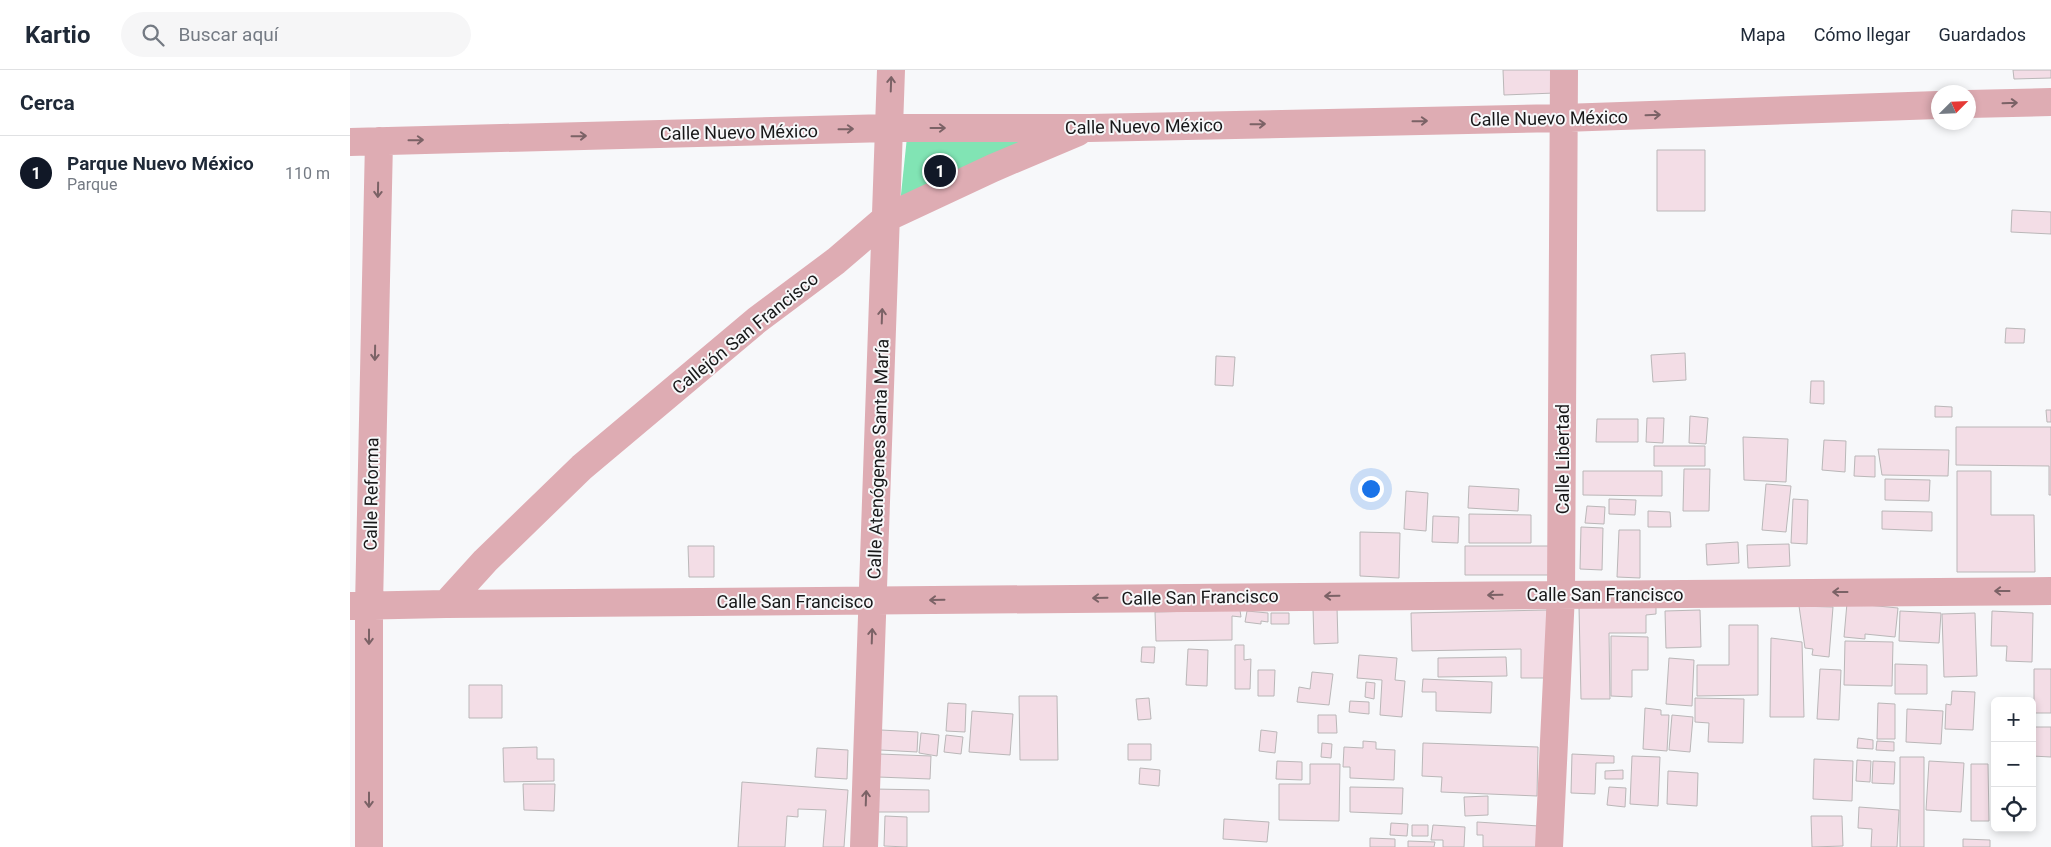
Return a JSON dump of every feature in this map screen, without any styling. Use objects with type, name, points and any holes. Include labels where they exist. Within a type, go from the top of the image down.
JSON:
[{"type":"street","name":"Calle Atenógenes Santa María","points":[[864,847],[891,70]]},
{"type":"street","name":"Calle Libertad","points":[[1549,847],[1561,594],[1564,70]]},
{"type":"street","points":[[1976,104],[2051,102]]},
{"type":"street","name":"Calle Nuevo México","points":[[350,142],[889,128],[1089,128],[1564,118],[1931,106]]},
{"type":"street","name":"Callejón San Francisco","points":[[446,604],[485,561],[582,467],[756,320],[836,262],[886,218],[993,168],[1089,128]]},
{"type":"street","name":"Calle Reforma","points":[[369,847],[359,606],[379,141]]},
{"type":"street","name":"Calle San Francisco","points":[[359,606],[2051,591]]},
{"type":"green space","points":[[1068,131],[900,204],[907,137]]},
{"type":"building","points":[[1503,70],[1554,70],[1555,93],[1504,95]]},
{"type":"building","points":[[2013,70],[2051,70],[2051,78],[2014,79]]},
{"type":"building","points":[[1657,150],[1705,150],[1705,211],[1657,211]]},
{"type":"building","points":[[2012,210],[2051,212],[2051,234],[2011,232]]},
{"type":"building","points":[[2006,328],[2025,329],[2024,343],[2005,343]]},
{"type":"building","points":[[1685,353],[1686,380],[1653,382],[1651,355]]},
{"type":"building","points":[[1216,356],[1235,357],[1233,386],[1215,385]]},
{"type":"building","points":[[1811,381],[1824,381],[1824,404],[1810,403]]},
{"type":"building","points":[[1935,406],[1952,407],[1952,417],[1935,417]]},
{"type":"building","points":[[2046,410],[2051,410],[2051,422],[2047,422]]},
{"type":"building","points":[[1690,416],[1708,418],[1706,444],[1689,443]]},
{"type":"building","points":[[1647,418],[1664,418],[1663,443],[1646,442]]},
{"type":"building","points":[[1597,419],[1638,419],[1638,442],[1596,442]]},
{"type":"building","points":[[1956,427],[2051,427],[2051,495],[2049,495],[2049,466],[1956,465]]},
{"type":"building","points":[[1743,437],[1788,439],[1786,482],[1744,480]]},
{"type":"building","points":[[1824,440],[1846,441],[1845,472],[1822,470]]},
{"type":"building","points":[[1654,446],[1705,446],[1705,466],[1654,466]]},
{"type":"building","points":[[1878,449],[1949,450],[1948,476],[1882,475]]},
{"type":"building","points":[[1855,456],[1875,456],[1875,477],[1854,476]]},
{"type":"building","points":[[1684,469],[1710,469],[1709,511],[1683,511]]},
{"type":"building","points":[[1583,471],[1662,471],[1662,496],[1583,495]]},
{"type":"building","points":[[1957,471],[1991,471],[1991,515],[2034,515],[2035,572],[1957,572]]},
{"type":"building","points":[[1885,479],[1930,480],[1929,501],[1885,500]]},
{"type":"building","points":[[1766,484],[1791,486],[1786,532],[1762,530]]},
{"type":"building","points":[[1469,486],[1519,489],[1518,511],[1468,508]]},
{"type":"building","points":[[1406,491],[1428,493],[1426,531],[1404,529]]},
{"type":"building","points":[[1609,499],[1636,500],[1635,515],[1609,514]]},
{"type":"building","points":[[1793,499],[1808,500],[1807,544],[1791,543]]},
{"type":"building","points":[[1587,506],[1605,507],[1604,524],[1585,523]]},
{"type":"building","points":[[1648,511],[1670,512],[1671,527],[1648,527]]},
{"type":"building","points":[[1882,511],[1932,512],[1932,531],[1882,529]]},
{"type":"building","points":[[1469,514],[1531,515],[1531,543],[1469,543]]},
{"type":"building","points":[[1433,516],[1459,517],[1458,543],[1432,542]]},
{"type":"building","points":[[1581,527],[1603,528],[1602,570],[1580,569]]},
{"type":"building","points":[[1619,530],[1640,530],[1640,578],[1617,577]]},
{"type":"building","points":[[1360,532],[1400,533],[1399,578],[1360,576]]},
{"type":"building","points":[[1738,542],[1739,563],[1707,565],[1706,544]]},
{"type":"building","points":[[1789,544],[1790,566],[1748,568],[1747,545]]},
{"type":"building","points":[[688,546],[714,546],[714,577],[689,577]]},
{"type":"building","points":[[1465,546],[1557,546],[1557,575],[1465,575]]},
{"type":"building","points":[[1847,603],[1898,608],[1895,637],[1865,634],[1865,639],[1844,637]]},
{"type":"building","points":[[1656,606],[1656,614],[1646,615],[1646,633],[1609,633],[1610,699],[1581,699],[1579,607]]},
{"type":"building","points":[[1799,606],[1833,607],[1829,657],[1812,655],[1813,649],[1805,648]]},
{"type":"building","points":[[1337,607],[1338,643],[1314,644],[1313,608]]},
{"type":"building","points":[[1240,610],[1241,617],[1232,616],[1232,640],[1156,641],[1155,612]]},
{"type":"building","points":[[1547,610],[1549,678],[1521,678],[1521,649],[1412,651],[1411,613]]},
{"type":"building","points":[[1700,610],[1701,647],[1666,648],[1665,611]]},
{"type":"building","points":[[1247,611],[1268,613],[1268,622],[1261,621],[1261,624],[1245,622]]},
{"type":"building","points":[[1900,611],[1941,613],[1939,643],[1899,641]]},
{"type":"building","points":[[1992,611],[2033,613],[2032,662],[2006,661],[2007,646],[1991,646]]},
{"type":"building","points":[[1271,613],[1289,613],[1289,624],[1271,624]]},
{"type":"building","points":[[1975,613],[1977,676],[1944,677],[1942,614]]},
{"type":"building","points":[[1729,625],[1758,625],[1758,695],[1697,696],[1697,665],[1729,665]]},
{"type":"building","points":[[1611,636],[1648,637],[1648,670],[1632,670],[1632,697],[1611,696]]},
{"type":"building","points":[[1771,638],[1802,642],[1804,717],[1770,717]]},
{"type":"building","points":[[1845,641],[1893,642],[1892,686],[1844,685]]},
{"type":"building","points":[[1235,645],[1244,645],[1244,660],[1251,659],[1250,689],[1235,689]]},
{"type":"building","points":[[1142,647],[1155,647],[1154,663],[1141,662]]},
{"type":"building","points":[[1188,649],[1208,650],[1207,686],[1186,685]]},
{"type":"building","points":[[1359,655],[1397,658],[1395,680],[1405,681],[1402,717],[1380,715],[1382,680],[1357,678]]},
{"type":"building","points":[[1506,657],[1507,676],[1438,677],[1438,658]]},
{"type":"building","points":[[1669,658],[1694,660],[1692,706],[1666,704]]},
{"type":"building","points":[[1895,664],[1927,665],[1927,694],[1895,694]]},
{"type":"building","points":[[1820,669],[1841,670],[1839,720],[1817,719]]},
{"type":"building","points":[[2034,669],[2051,669],[2051,713],[2036,713],[2036,697],[2034,697]]},
{"type":"building","points":[[1258,670],[1275,670],[1274,696],[1258,696]]},
{"type":"building","points":[[1312,672],[1333,674],[1329,705],[1297,702],[1299,687],[1310,689]]},
{"type":"building","points":[[1423,679],[1492,682],[1491,713],[1436,711],[1436,692],[1422,692]]},
{"type":"building","points":[[1366,682],[1375,683],[1374,699],[1365,697]]},
{"type":"building","points":[[469,685],[502,685],[502,718],[469,718]]},
{"type":"building","points":[[1952,691],[1975,692],[1973,730],[1945,729],[1946,704],[1951,705]]},
{"type":"building","points":[[1019,696],[1057,696],[1058,760],[1020,760]]},
{"type":"building","points":[[1149,698],[1151,719],[1138,720],[1136,699]]},
{"type":"building","points":[[1695,698],[1744,699],[1743,743],[1708,742],[1709,723],[1695,722]]},
{"type":"building","points":[[1350,701],[1369,702],[1369,714],[1349,712]]},
{"type":"building","points":[[948,703],[966,704],[965,732],[946,731]]},
{"type":"building","points":[[1878,703],[1895,704],[1895,739],[1877,739]]},
{"type":"building","points":[[1645,708],[1661,710],[1661,715],[1669,715],[1667,751],[1643,749]]},
{"type":"building","points":[[1907,709],[1943,711],[1941,744],[1906,742]]},
{"type":"building","points":[[972,711],[1013,714],[1010,755],[969,752]]},
{"type":"building","points":[[1318,715],[1336,715],[1337,733],[1318,733]]},
{"type":"building","points":[[1672,715],[1693,717],[1690,752],[1669,750]]},
{"type":"building","points":[[2036,727],[2051,727],[2051,757],[2036,756]]},
{"type":"building","points":[[881,730],[918,732],[917,752],[880,750]]},
{"type":"building","points":[[1261,730],[1277,732],[1275,753],[1259,751]]},
{"type":"building","points":[[921,733],[939,735],[937,756],[919,753]]},
{"type":"building","points":[[946,735],[963,737],[961,754],[944,752]]},
{"type":"building","points":[[1858,738],[1873,740],[1873,749],[1857,748]]},
{"type":"building","points":[[1363,741],[1376,742],[1376,749],[1395,750],[1394,780],[1350,778],[1350,767],[1343,767],[1344,747],[1363,748]]},
{"type":"building","points":[[1877,741],[1894,742],[1894,751],[1876,750]]},
{"type":"building","points":[[1322,743],[1332,744],[1331,758],[1321,757]]},
{"type":"building","points":[[1423,743],[1538,747],[1537,796],[1441,792],[1442,777],[1422,776]]},
{"type":"building","points":[[1128,744],[1151,744],[1151,760],[1128,760]]},
{"type":"building","points":[[537,747],[537,759],[554,759],[554,781],[504,782],[503,748]]},
{"type":"building","points":[[817,748],[848,750],[847,779],[815,777]]},
{"type":"building","points":[[879,754],[931,756],[930,779],[878,777]]},
{"type":"building","points":[[1572,754],[1614,756],[1614,763],[1596,763],[1595,794],[1571,793]]},
{"type":"building","points":[[1632,756],[1660,757],[1658,806],[1630,804]]},
{"type":"building","points":[[1900,757],[1924,757],[1924,847],[1900,847]]},
{"type":"building","points":[[1814,759],[1853,761],[1852,801],[1813,799]]},
{"type":"building","points":[[1857,760],[1871,761],[1870,782],[1856,781]]},
{"type":"building","points":[[1277,761],[1302,762],[1302,780],[1276,779]]},
{"type":"building","points":[[1873,761],[1895,762],[1894,784],[1872,783]]},
{"type":"building","points":[[1929,761],[1964,763],[1961,812],[1926,810]]},
{"type":"building","points":[[1310,764],[1340,764],[1339,821],[1279,820],[1279,784],[1310,784]]},
{"type":"building","points":[[1971,764],[1988,764],[1989,821],[1971,821]]},
{"type":"building","points":[[1140,768],[1160,770],[1159,786],[1139,784]]},
{"type":"building","points":[[1623,770],[1623,779],[1605,779],[1605,771]]},
{"type":"building","points":[[1668,771],[1698,773],[1697,806],[1667,804]]},
{"type":"building","points":[[742,782],[848,790],[844,847],[823,847],[826,810],[798,809],[798,817],[787,816],[785,847],[738,847]]},
{"type":"building","points":[[523,784],[555,784],[554,811],[524,810]]},
{"type":"building","points":[[1350,787],[1403,788],[1402,814],[1350,812]]},
{"type":"building","points":[[1609,787],[1626,788],[1625,807],[1607,805]]},
{"type":"building","points":[[874,789],[929,790],[929,812],[874,812]]},
{"type":"building","points":[[1488,796],[1488,815],[1465,816],[1464,797]]},
{"type":"building","points":[[1859,807],[1899,810],[1897,847],[1871,847],[1872,829],[1858,828]]},
{"type":"building","points":[[885,816],[907,817],[907,847],[884,846]]},
{"type":"building","points":[[1811,816],[1842,816],[1843,846],[1812,847]]},
{"type":"building","points":[[1224,819],[1269,822],[1267,842],[1223,839]]},
{"type":"building","points":[[1477,822],[1539,826],[1544,847],[1483,847],[1483,835],[1477,835]]},
{"type":"building","points":[[1391,823],[1408,824],[1407,836],[1390,835]]},
{"type":"building","points":[[1412,825],[1428,825],[1428,836],[1412,836]]},
{"type":"building","points":[[1433,825],[1465,827],[1464,847],[1443,847],[1443,840],[1431,840]]},
{"type":"building","points":[[1370,838],[1395,839],[1395,847],[1370,847]]},
{"type":"building","points":[[1963,839],[1990,840],[1990,847],[1963,847]]},
{"type":"building","points":[[1408,841],[1435,842],[1434,847],[1408,847]]},
{"type":"place","name":"Parque Nuevo México","points":[[940,171]]}]
